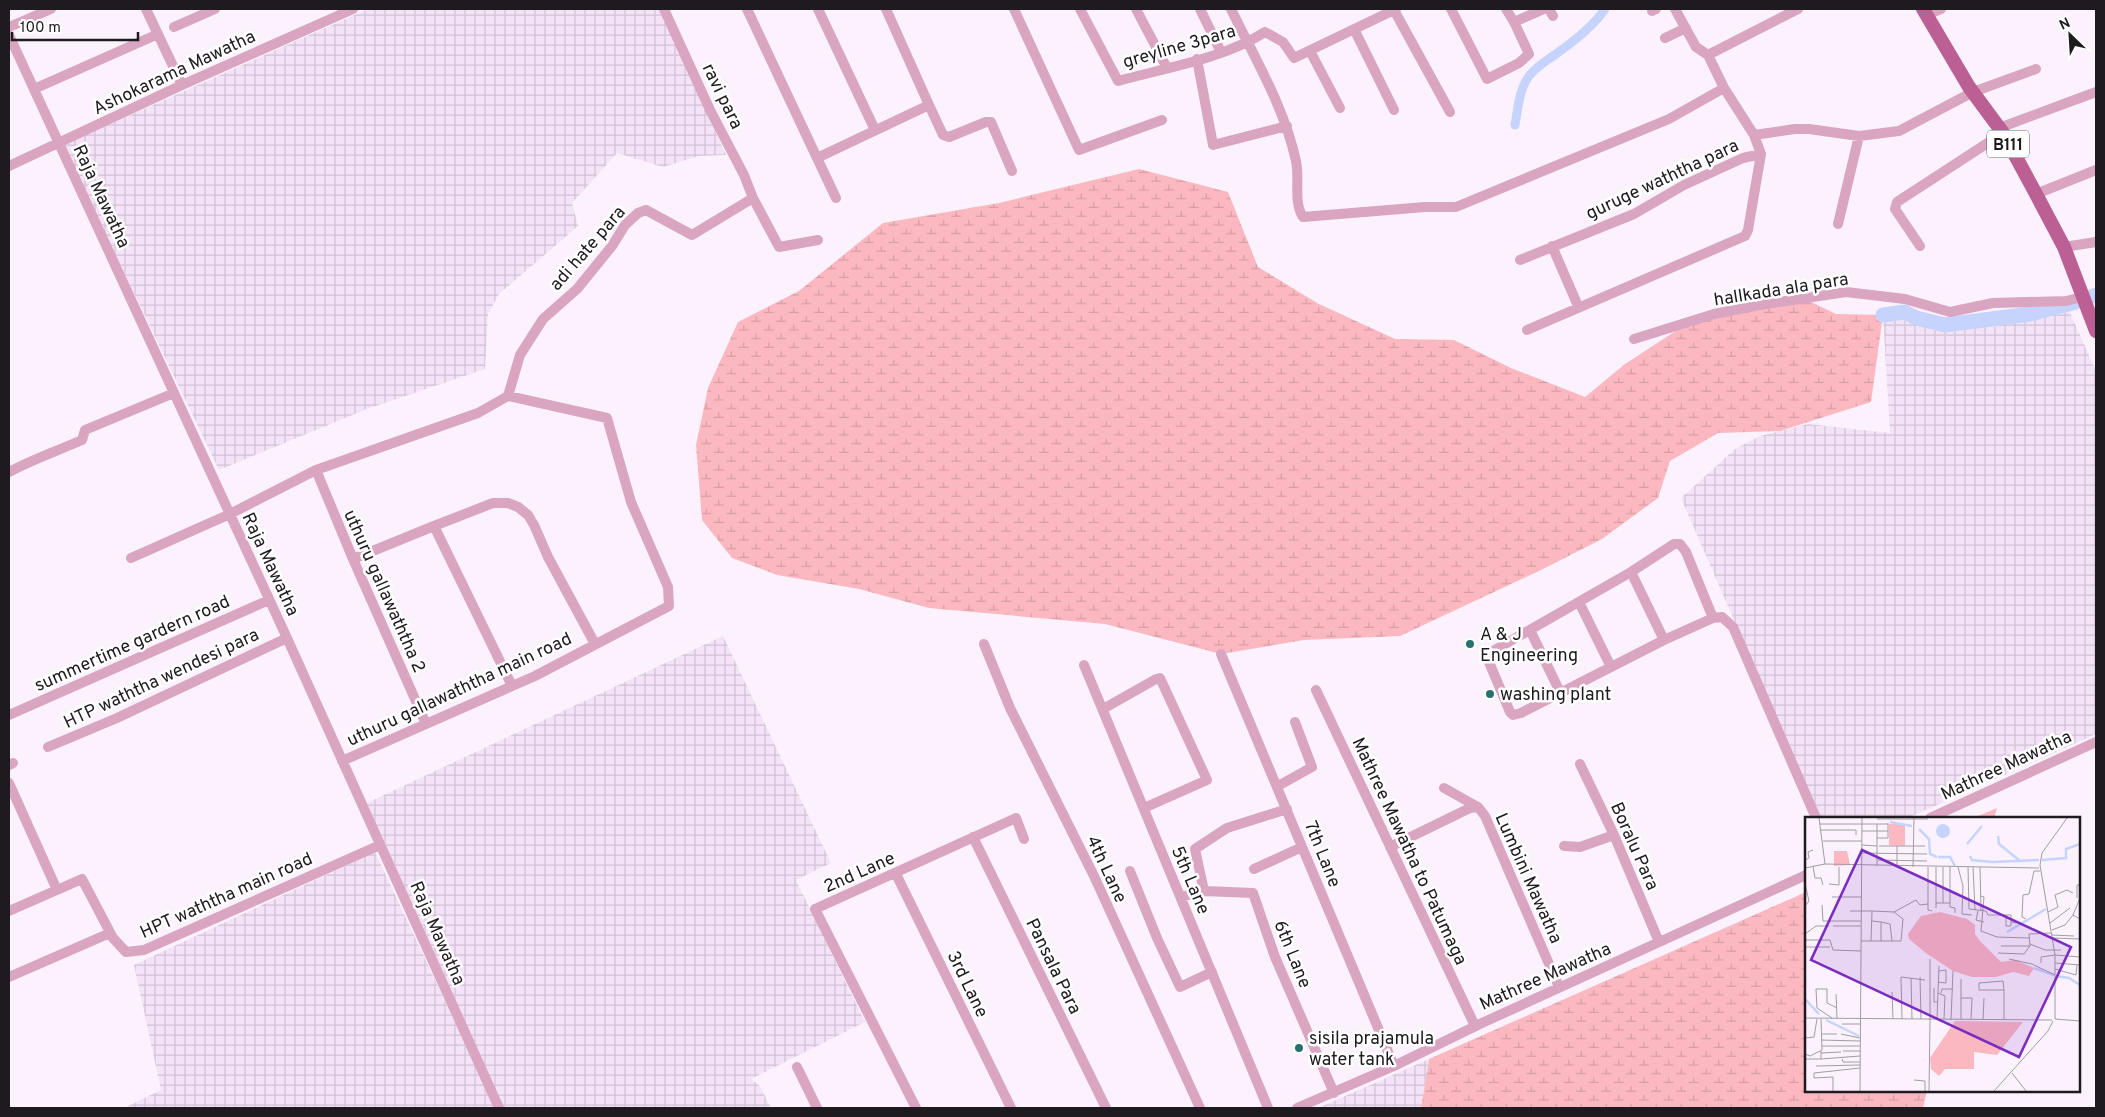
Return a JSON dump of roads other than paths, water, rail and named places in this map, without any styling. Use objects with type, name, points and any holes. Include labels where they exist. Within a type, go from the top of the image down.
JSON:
[{"type":"main road","name":"B111","points":[[1925,12],[1973,92],[2001,130],[2036,194],[2064,247],[2096,331]]},
{"type":"street","points":[[9,27],[51,9]]},
{"type":"street","points":[[146,9],[182,84]]},
{"type":"street","points":[[174,27],[215,9]]},
{"type":"street","name":"Ashokarama Mawatha","points":[[9,166],[182,84],[351,9]]},
{"type":"street","name":"ravi para","points":[[664,9],[710,110],[744,175],[753,198]]},
{"type":"street","points":[[747,9],[836,198]]},
{"type":"street","points":[[818,9],[875,130]]},
{"type":"street","points":[[886,9],[943,135],[949,137],[986,122],[991,122],[1012,171]]},
{"type":"street","points":[[1014,9],[1079,150],[1162,120]]},
{"type":"street","name":"greyline 3para","points":[[1080,9],[1118,81],[1197,60],[1247,43],[1265,32],[1283,42],[1294,58],[1395,9]]},
{"type":"street","points":[[1136,9],[1167,68]]},
{"type":"street","points":[[1200,9],[1221,52]]},
{"type":"street","points":[[1231,9],[1265,75],[1287,126],[1297,166],[1298,210],[1303,217],[1425,207],[1456,207],[1669,119],[1724,88]]},
{"type":"street","points":[[1395,9],[1450,112]]},
{"type":"street","points":[[1451,9],[1488,79],[1519,63],[1529,54],[1506,9]]},
{"type":"street","points":[[1514,22],[1544,9]]},
{"type":"street","name":"guruge waththa para","points":[[1520,260],[1634,214],[1684,185],[1743,158],[1761,154],[1754,135],[1724,88],[1708,56],[1696,47],[1675,9]]},
{"type":"street","points":[[1708,56],[1798,9]]},
{"type":"street","points":[[1925,12],[1942,9]]},
{"type":"street","points":[[1665,38],[1686,28]]},
{"type":"street","points":[[1354,29],[1394,110]]},
{"type":"street","points":[[34,89],[158,34]]},
{"type":"street","name":"Raja Mawatha","points":[[9,35],[287,638],[499,1108]]},
{"type":"street","points":[[1310,51],[1340,108]]},
{"type":"street","points":[[1197,60],[1213,145],[1287,126]]},
{"type":"street","points":[[1754,135],[1809,129],[1859,136],[1899,131],[1973,92],[2036,68]]},
{"type":"street","points":[[1920,246],[1895,209],[1897,202],[2001,130],[2096,92]]},
{"type":"street","points":[[817,158],[930,105]]},
{"type":"street","points":[[1838,224],[1859,136]]},
{"type":"street","points":[[1527,330],[1578,306],[1627,288],[1745,236],[1748,230],[1761,154]]},
{"type":"street","points":[[2036,194],[2096,170]]},
{"type":"street","points":[[753,198],[779,247],[818,240]]},
{"type":"street","name":"adi hate para","points":[[508,396],[520,356],[543,319],[577,289],[612,246],[625,225],[638,213],[646,210],[692,235],[753,198]]},
{"type":"street","points":[[2064,247],[2096,242]]},
{"type":"street","points":[[1552,246],[1578,306]]},
{"type":"street","name":"hallkada ala para","points":[[1634,339],[1714,314],[1846,292],[1905,299],[1950,312],[1993,303],[2066,300],[2082,297]]},
{"type":"street","points":[[9,472],[35,458],[43,458],[82,440],[85,430],[174,393]]},
{"type":"street","points":[[131,558],[230,514],[316,470],[478,413],[508,396]]},
{"type":"street","name":"uthuru gallawaththa main road","points":[[342,761],[535,676],[669,606],[668,587],[631,502],[607,418],[508,396]]},
{"type":"street","name":"uthuru gallawaththa 2","points":[[316,470],[426,724]]},
{"type":"street","points":[[353,559],[493,502],[508,503],[523,511],[537,530],[548,558],[595,644]]},
{"type":"street","points":[[434,526],[512,686]]},
{"type":"street","points":[[1713,618],[1686,552],[1680,544],[1674,544],[1631,572],[1488,652],[1486,655],[1510,712],[1513,715],[1521,713],[1664,640],[1713,618],[1722,617],[1733,627],[1816,817]]},
{"type":"street","points":[[1631,572],[1664,640]]},
{"type":"street","name":"summertime gardern road","points":[[9,715],[269,600]]},
{"type":"street","points":[[1579,602],[1611,667]]},
{"type":"street","points":[[1530,630],[1560,692]]},
{"type":"street","name":"HTP waththa wendesi para","points":[[48,747],[117,718],[287,638]]},
{"type":"street","name":"4th Lane","points":[[984,644],[1010,708],[1094,876],[1200,1108]]},
{"type":"street","name":"7th Lane","points":[[1221,654],[1394,1066]]},
{"type":"street","name":"5th Lane","points":[[1084,665],[1268,1108]]},
{"type":"street","points":[[1103,709],[1160,678],[1207,780],[1144,808]]},
{"type":"street","name":"Mathree Mawatha to Patumaga","points":[[1316,690],[1475,1026]]},
{"type":"street","points":[[1278,786],[1312,767],[1295,722]]},
{"type":"street","name":"Mathree Mawatha","points":[[1932,817],[2096,742]]},
{"type":"street","name":"Boralu Para","points":[[1580,764],[1614,835],[1659,942]]},
{"type":"street","points":[[9,783],[57,890]]},
{"type":"street","points":[[1444,788],[1478,807]]},
{"type":"street","name":"Lumbini Mawatha","points":[[1390,847],[1454,816],[1478,807],[1485,816],[1559,987]]},
{"type":"street","points":[[1204,891],[1195,849],[1227,828],[1287,809]]},
{"type":"street","name":"2nd Lane","points":[[916,1108],[815,909],[896,874],[1016,818],[1024,839]]},
{"type":"street","points":[[1564,846],[1580,847],[1614,835]]},
{"type":"street","name":"Pansala Para","points":[[974,837],[1106,1108]]},
{"type":"street","name":"HPT waththa main road","points":[[9,911],[82,879],[110,933],[126,952],[144,950],[380,845]]},
{"type":"street","points":[[1254,869],[1302,847]]},
{"type":"street","points":[[1130,871],[1146,913],[1180,987],[1212,972]]},
{"type":"street","name":"3rd Lane","points":[[896,874],[1011,1108]]},
{"type":"street","name":"Mathree Mawatha","points":[[1297,1108],[1394,1066],[1559,987],[1805,875]]},
{"type":"street","name":"6th Lane","points":[[1181,897],[1204,891],[1253,892],[1275,956],[1334,1093]]},
{"type":"street","points":[[9,977],[110,933]]},
{"type":"street","points":[[797,1067],[817,1108]]},
{"type":"waterway","points":[[1515,125],[1521,93],[1529,76],[1538,66],[1582,34],[1605,9]]},
{"type":"waterway","points":[[2090,297],[2096,295]]},
{"type":"waterway","points":[[1883,315],[1905,312],[1916,318],[1945,325],[2030,314],[2076,302]]},
{"type":"place","name":"A & J Engineering","points":[[1470,644]]},
{"type":"place","name":"washing plant","points":[[1490,694]]},
{"type":"place","name":"sisila prajamula water tank","points":[[1299,1048]]}]
